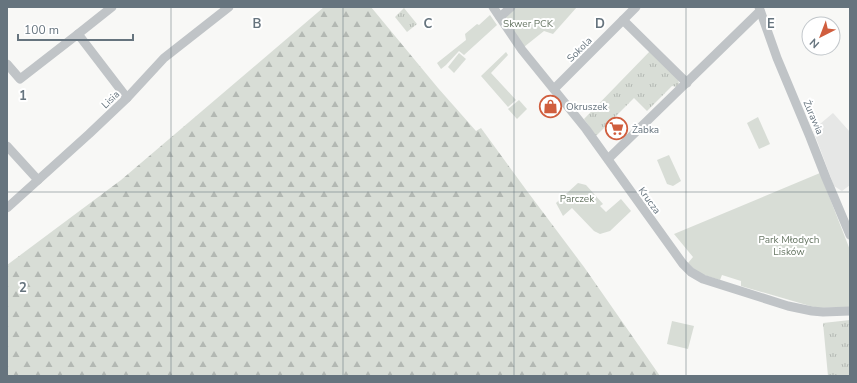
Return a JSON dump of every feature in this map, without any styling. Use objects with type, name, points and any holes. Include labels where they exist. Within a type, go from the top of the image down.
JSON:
[{"type":"street","points":[[7,64],[20,79],[112,7]]},
{"type":"street","name":"Lisia","points":[[7,208],[127,98],[164,58],[229,7]]},
{"type":"street","name":"Krucza","points":[[493,7],[522,50],[608,159],[683,264],[696,276],[760,297],[804,309],[823,312],[850,311]]},
{"type":"street","points":[[500,17],[511,7]]},
{"type":"street","name":"Sokola","points":[[554,89],[636,7]]},
{"type":"street","points":[[608,159],[687,83],[759,9]]},
{"type":"street","name":"Żurawia","points":[[759,9],[777,58],[850,235]]},
{"type":"street","points":[[623,20],[687,83]]},
{"type":"street","points":[[78,34],[127,98]]},
{"type":"street","points":[[7,146],[38,180]]},
{"type":"shaded area","points":[[833,113],[850,132],[850,185],[842,191],[834,186],[813,130]]},
{"type":"green space","points":[[324,7],[371,7],[438,88],[476,131],[481,128],[584,267],[660,376],[7,376],[7,265],[121,180]]},
{"type":"green space","name":"Skwer PCK","points":[[516,7],[577,7],[553,34],[544,31],[524,47],[505,17]]},
{"type":"green space","points":[[404,8],[417,24],[407,32],[395,17]]},
{"type":"green space","points":[[490,15],[497,25],[464,55],[459,51],[441,69],[437,63],[466,40],[465,34],[477,24],[479,25]]},
{"type":"green space","points":[[651,50],[678,78],[679,84],[677,87],[672,86],[647,111],[634,98],[596,136],[584,119]]},
{"type":"green space","points":[[506,52],[508,55],[491,73],[516,100],[508,107],[481,76]]},
{"type":"green space","points":[[459,53],[466,59],[454,73],[448,67]]},
{"type":"green space","points":[[519,100],[527,109],[517,119],[508,109]]},
{"type":"green space","points":[[758,117],[770,144],[759,149],[747,123]]},
{"type":"green space","points":[[669,155],[681,181],[673,186],[667,184],[657,160]]},
{"type":"green space","name":"Park Młodych Lisków","points":[[820,173],[850,250],[850,307],[817,308],[741,286],[741,281],[722,275],[720,280],[698,273],[688,263],[693,257],[674,234]]},
{"type":"green space","name":"Parczek","points":[[578,183],[586,185],[603,204],[600,206],[606,212],[621,199],[631,211],[610,231],[600,234],[594,231],[572,208],[563,216],[556,203]]},
{"type":"green space","points":[[850,320],[850,376],[828,376],[823,323]]},
{"type":"green space","points":[[672,321],[694,326],[688,349],[667,344]]},
{"type":"place","name":"Okruszek","points":[[551,106]]},
{"type":"place","name":"Żabka","points":[[617,129]]}]
